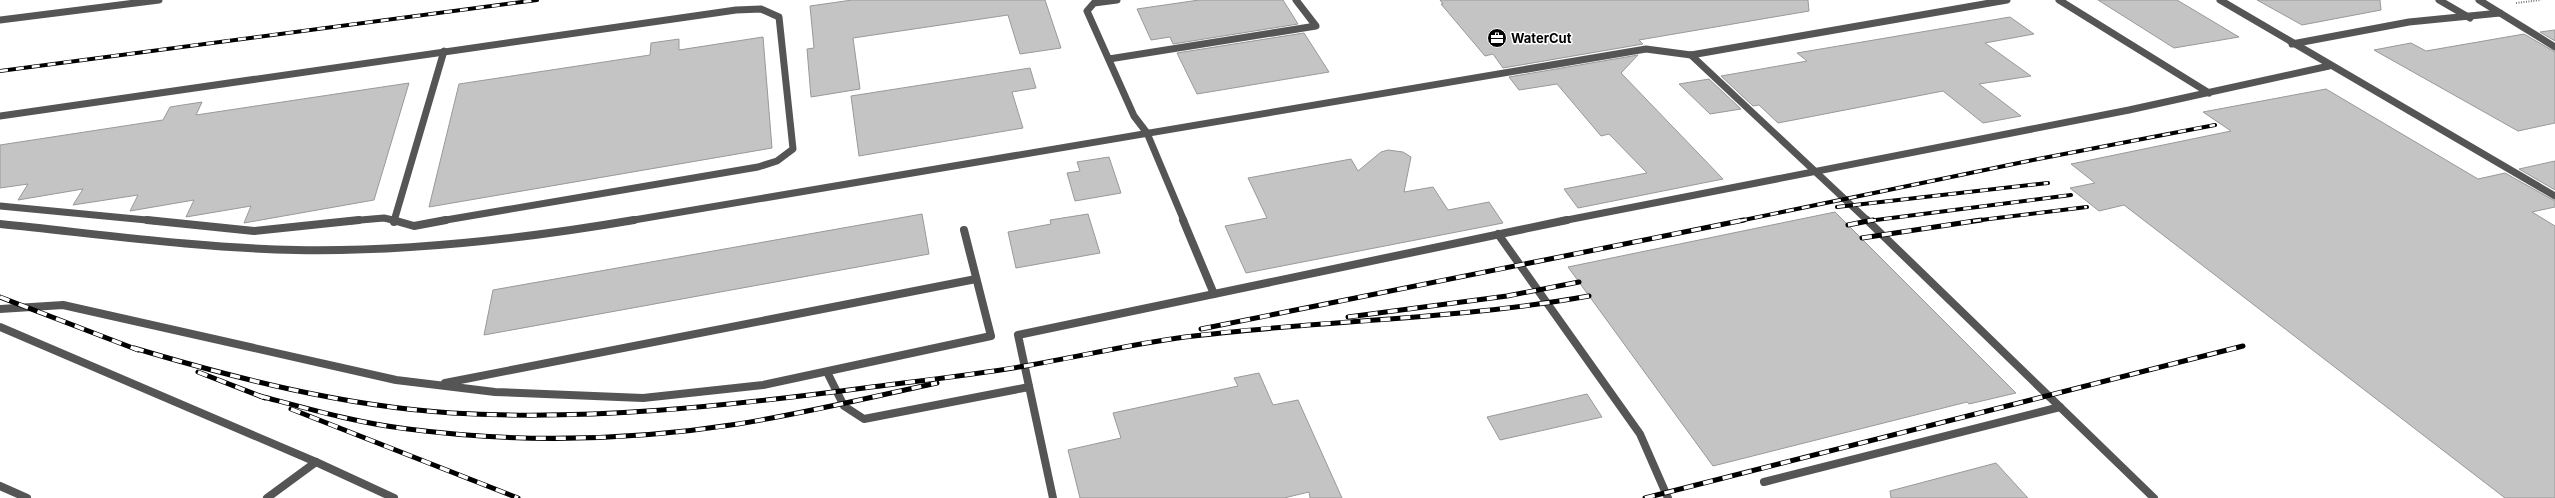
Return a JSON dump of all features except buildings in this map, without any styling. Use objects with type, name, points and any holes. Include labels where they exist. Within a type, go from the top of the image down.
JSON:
[{"type":"street","points":[[0,20],[160,0]]},
{"type":"street","points":[[1117,0],[1093,2],[1087,11],[1134,116],[1148,133],[1214,294]]},
{"type":"street","points":[[1109,59],[1316,26],[1296,0]]},
{"type":"street","points":[[0,224],[181,243],[295,250],[388,249],[489,241],[613,224],[1646,49],[1691,55],[2007,0]]},
{"type":"street","points":[[2059,0],[2209,93]]},
{"type":"street","points":[[2220,0],[2329,66],[2555,196]]},
{"type":"street","points":[[2439,0],[2470,18]]},
{"type":"street","points":[[2479,0],[2555,47]]},
{"type":"street","points":[[0,116],[736,10],[768,11],[779,17],[793,149],[785,157],[773,163],[758,167],[414,226],[394,222],[384,218],[363,218],[254,231],[0,206]]},
{"type":"street","points":[[2292,44],[2409,22],[2470,18],[2500,13]]},
{"type":"street","points":[[394,222],[444,51]]},
{"type":"street","points":[[1691,55],[1816,171],[2154,498]]},
{"type":"street","points":[[1053,498],[1018,335],[1498,234],[2209,93],[2329,66]]},
{"type":"street","points":[[0,309],[63,305],[396,380],[495,392],[643,398],[763,386],[991,336],[964,230]]},
{"type":"street","points":[[1498,234],[1640,434],[1668,498]]},
{"type":"street","points":[[436,385],[976,279]]},
{"type":"street","points":[[0,327],[316,462],[394,498]]},
{"type":"street","points":[[827,372],[839,403],[851,413],[864,419],[1029,387]]},
{"type":"street","points":[[1764,482],[2060,407]]},
{"type":"street","points":[[267,498],[316,462]]},
{"type":"street","points":[[0,486],[28,498]]},
{"type":"path","points":[[2511,3],[2541,0]]},
{"type":"railway","points":[[0,71],[537,0]]},
{"type":"railway","points":[[1739,221],[2033,160],[2215,125]]},
{"type":"railway","points":[[1837,207],[2048,183]]},
{"type":"railway","points":[[1868,221],[2071,195]]},
{"type":"railway","points":[[1980,220],[2087,207]]},
{"type":"railway","points":[[1201,329],[1744,220]]},
{"type":"railway","points":[[1868,221],[1873,220]]},
{"type":"railway","points":[[1862,238],[1980,220]]},
{"type":"railway","points":[[1973,221],[1980,220]]},
{"type":"railway","points":[[1848,225],[1868,221]]},
{"type":"railway","points":[[1348,317],[1507,296],[1579,282]]},
{"type":"railway","points":[[134,348],[212,370],[331,398],[452,413],[555,415],[659,410],[762,401],[945,378],[1025,366],[1145,343],[1185,337],[1236,331],[1488,310],[1589,296]]},
{"type":"railway","points":[[0,297],[138,350]]},
{"type":"railway","points":[[1645,498],[2243,346]]},
{"type":"railway","points":[[198,372],[265,398]]},
{"type":"railway","points":[[260,396],[315,411],[408,429],[490,437],[573,438],[656,434],[738,424],[813,410],[937,383]]},
{"type":"railway","points":[[291,409],[518,498]]},
{"type":"place","name":"WaterCut","points":[[1497,38]]}]
